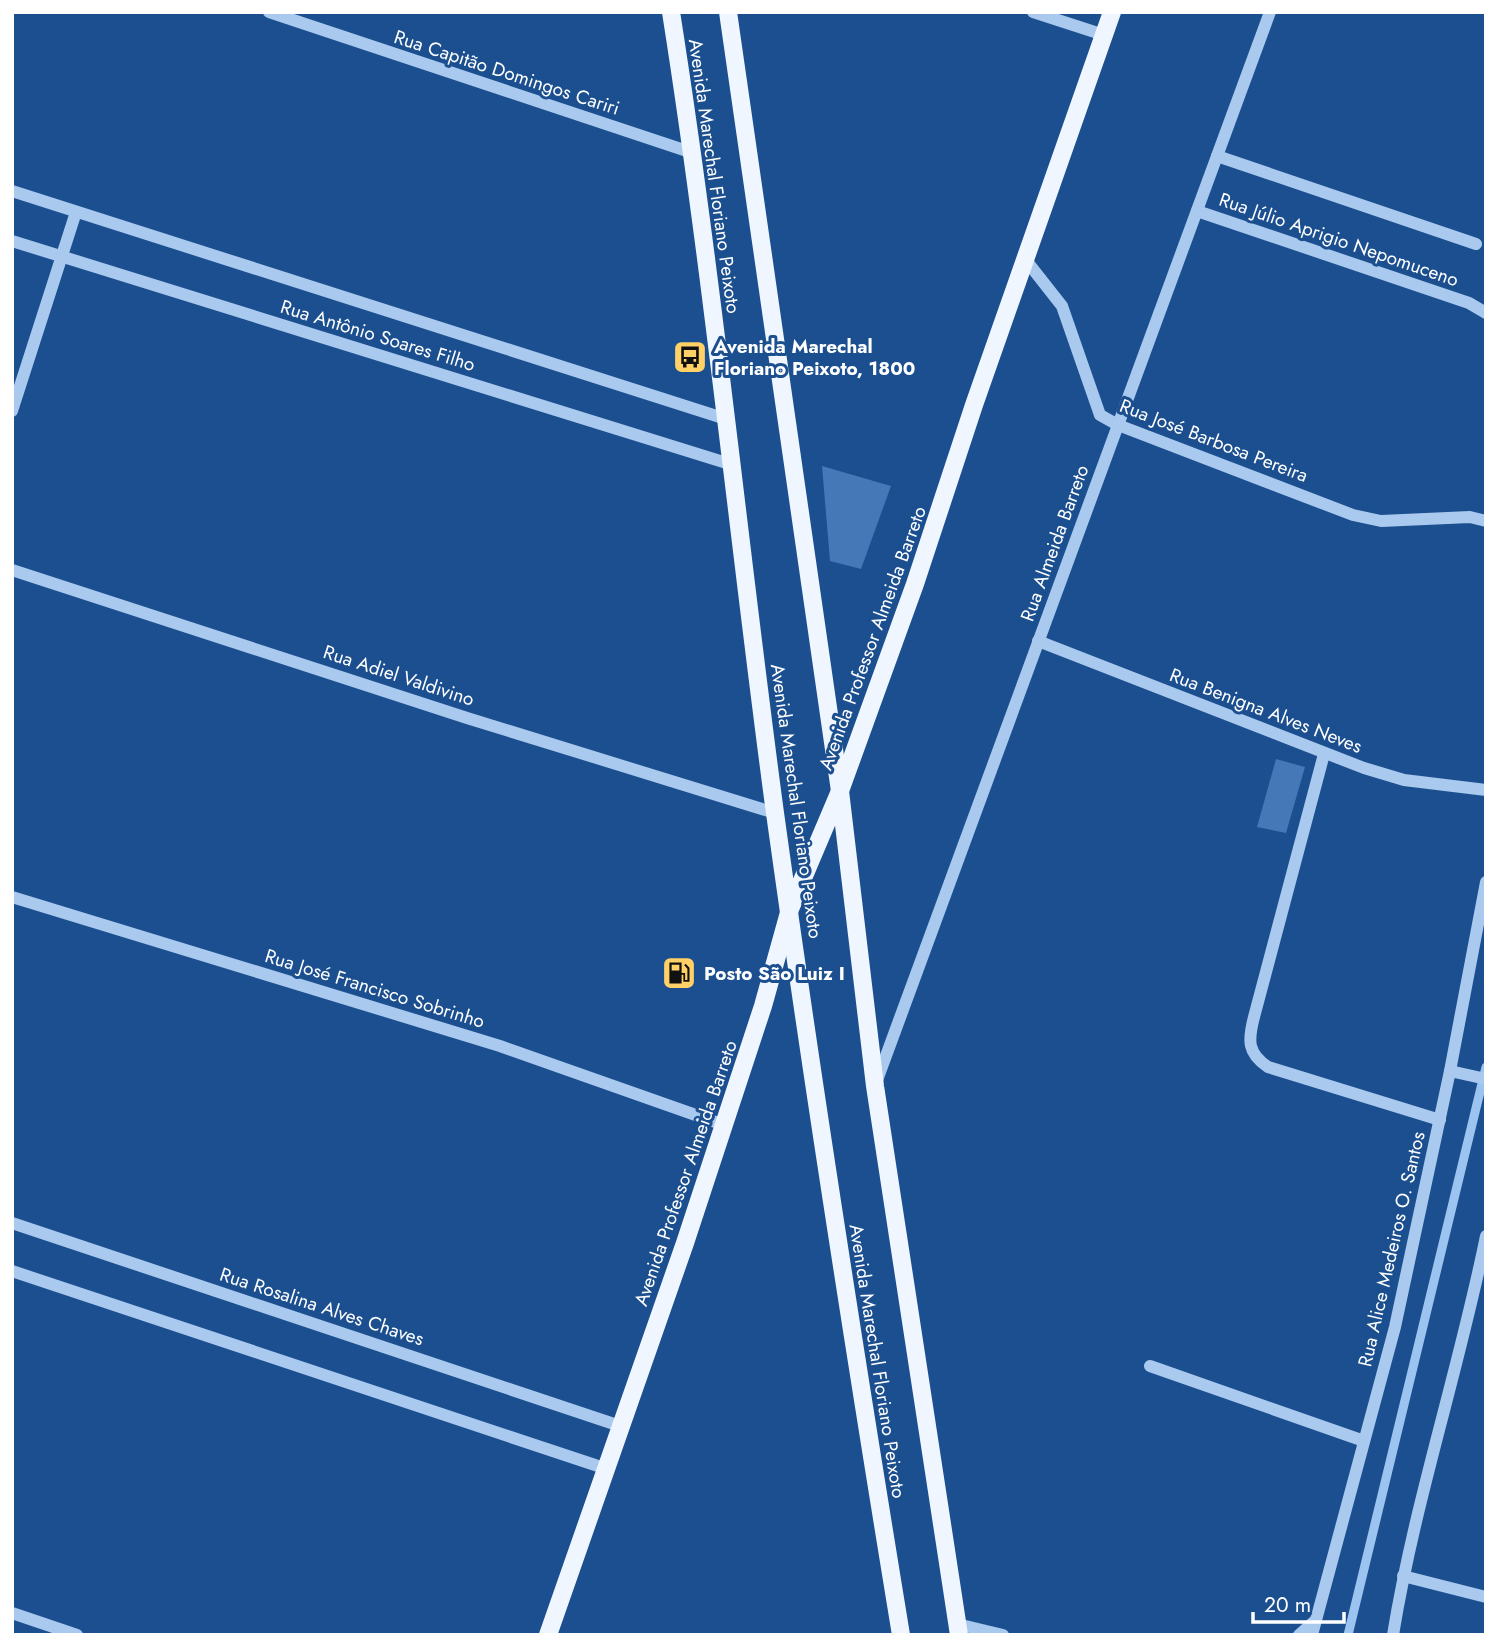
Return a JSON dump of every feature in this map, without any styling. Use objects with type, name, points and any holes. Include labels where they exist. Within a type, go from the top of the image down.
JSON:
[{"type":"main road","name":"Avenida Marechal Floriano Peixoto","points":[[671,12],[693,153],[775,813],[824,1164],[901,1635]]},
{"type":"main road","name":"Avenida Marechal Floriano Peixoto","points":[[728,12],[840,791],[875,1086],[958,1629]]},
{"type":"main road","name":"Avenida Professor Almeida Barreto","points":[[548,1635],[724,1125],[763,1006],[790,909],[840,791],[915,584],[1112,12]]},
{"type":"street","name":"Rua Capitão Domingos Cariri","points":[[269,12],[693,153]]},
{"type":"street","points":[[1033,12],[1104,36]]},
{"type":"street","name":"Rua Almeida Barreto","points":[[875,1086],[1270,12]]},
{"type":"street","points":[[1217,156],[1476,244]]},
{"type":"street","name":"Rua Antônio Soares Filho","points":[[12,191],[726,419]]},
{"type":"street","name":"Rua Júlio Aprigio Nepomuceno","points":[[1197,211],[1469,303],[1486,313]]},
{"type":"street","points":[[12,411],[76,212]]},
{"type":"street","name":"Rua Antônio Soares Filho","points":[[12,241],[733,465]]},
{"type":"street","name":"Rua José Barbosa Pereira","points":[[1025,259],[1062,306],[1100,415],[1118,425],[1353,514],[1381,521],[1470,517],[1486,520]]},
{"type":"street","name":"Rua Adiel Valdivino","points":[[12,570],[467,718],[775,813]]},
{"type":"street","name":"Rua Benigna Alves Neves","points":[[1038,642],[1324,754],[1404,780],[1486,790]]},
{"type":"street","points":[[1324,754],[1249,1036],[1249,1047],[1255,1058],[1268,1067],[1440,1120]]},
{"type":"street","name":"Rua Alice Medeiros O. Santos","points":[[1312,1635],[1395,1327],[1440,1120],[1486,882]]},
{"type":"street","name":"Rua José Francisco Sobrinho","points":[[12,897],[500,1046],[724,1125]]},
{"type":"street","points":[[1450,1071],[1486,1079]]},
{"type":"street","name":"Rua Rosalina Alves Chaves","points":[[12,1223],[620,1426]]},
{"type":"street","points":[[1393,1635],[1403,1576],[1471,1311],[1486,1236]]},
{"type":"street","points":[[12,1270],[604,1468]]},
{"type":"street","points":[[1150,1366],[1364,1441]]},
{"type":"street","points":[[1403,1576],[1486,1597]]},
{"type":"street","points":[[12,1613],[77,1635]]},
{"type":"street","points":[[1299,1635],[1316,1620]]},
{"type":"street","points":[[958,1629],[1003,1635]]},
{"type":"building","points":[[822,466],[891,486],[861,569],[830,561]]},
{"type":"building","points":[[1276,759],[1305,767],[1286,833],[1257,827]]},
{"type":"waterway","points":[[1348,1635],[1486,1067]]},
{"type":"place","name":"Avenida Marechal Floriano Peixoto, 1800","points":[[690,357]]},
{"type":"place","name":"Posto São Luiz I","points":[[679,973]]}]
